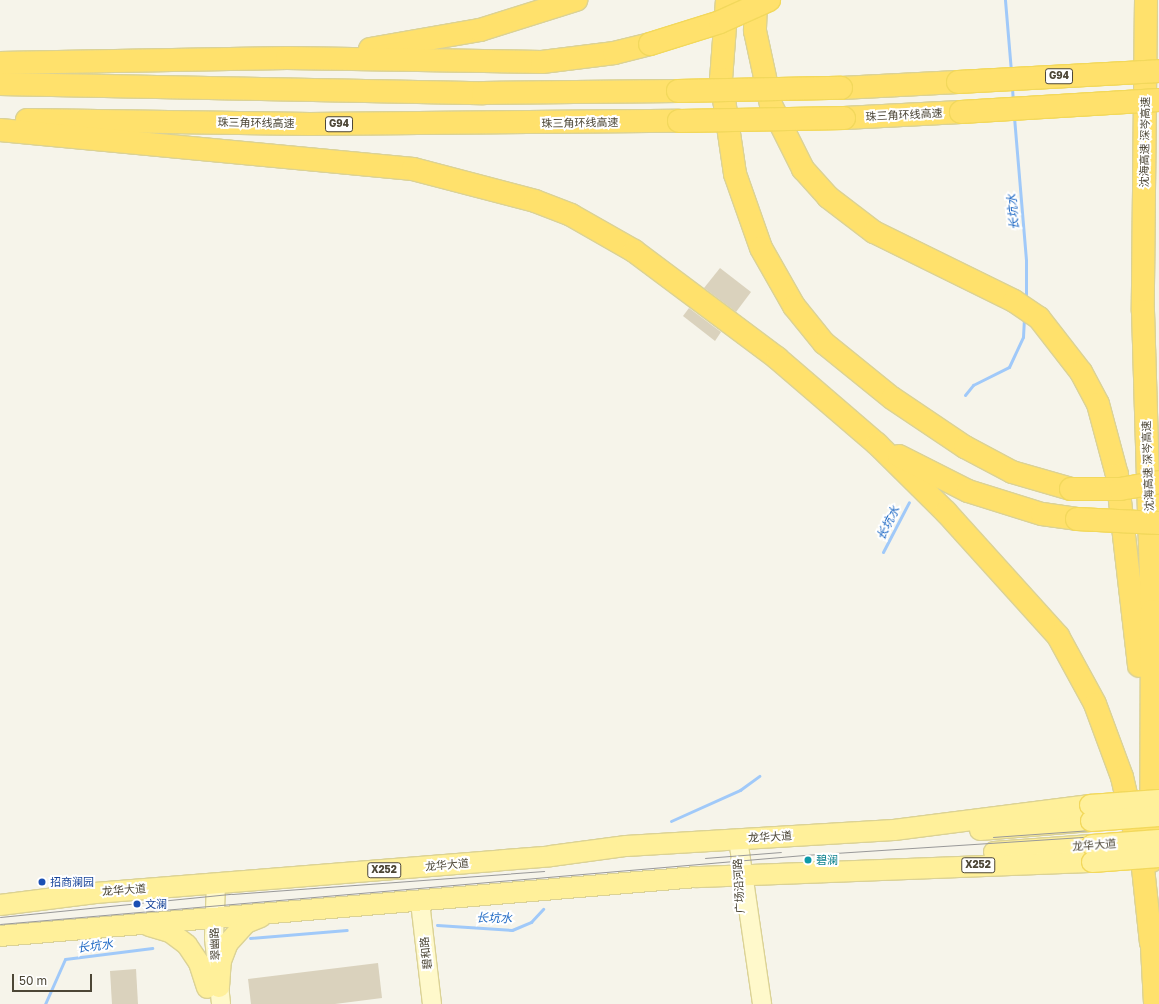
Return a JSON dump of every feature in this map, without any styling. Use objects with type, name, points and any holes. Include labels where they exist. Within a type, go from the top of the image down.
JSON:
[{"type":"highway","points":[[287,58],[402,45],[473,32],[576,0]]},
{"type":"highway","points":[[727,0],[721,79],[734,174],[761,248],[794,306],[824,343],[892,398],[965,447],[1012,472],[1071,489],[1120,489],[1159,482]]},
{"type":"highway","points":[[756,0],[755,31],[771,105],[803,169],[828,197],[874,232],[1014,301],[1039,318],[1081,372],[1110,438],[1126,537],[1151,775]]},
{"type":"highway","points":[[0,63],[287,58],[542,62],[614,53],[650,44],[720,22],[769,0]]},
{"type":"highway","name":"沈海高速 深岑高速","points":[[1146,0],[1143,311],[1152,611],[1151,943],[1154,1004]]},
{"type":"highway","name":"G94","points":[[0,84],[460,92],[678,91],[841,88],[1159,71]]},
{"type":"highway","name":"珠三角环线高速","points":[[0,120],[310,124],[679,121],[844,118],[1159,100]]},
{"type":"highway","points":[[0,130],[413,168],[535,201],[571,215],[634,251],[777,358],[877,444],[946,512],[1058,636],[1095,704],[1122,777],[1143,868],[1151,943]]},
{"type":"highway","points":[[877,444],[968,490],[1023,509],[1077,519],[1159,523]]},
{"type":"main road","name":"龙华大道","points":[[0,905],[95,893],[738,839],[894,830],[957,831],[1090,813],[1159,800]]},
{"type":"main road","name":"龙华大道","points":[[1090,813],[1159,816]]},
{"type":"main road","name":"龙华大道","points":[[1092,854],[1159,840]]},
{"type":"main road","name":"龙华大道","points":[[0,936],[210,918],[264,916],[741,876],[863,869],[934,856],[1092,854],[1159,857]]},
{"type":"main road","points":[[214,996],[221,961],[228,943],[246,923],[264,916]]},
{"type":"main road","points":[[129,925],[162,929],[178,937],[194,954],[214,996]]},
{"type":"street","name":"广场沿河路","points":[[738,839],[753,1004]]},
{"type":"street","name":"广场沿河路","points":[[741,876],[762,1004]]},
{"type":"street","name":"翠幽路","points":[[211,883],[210,918],[214,996]]},
{"type":"street","name":"碧和路","points":[[420,902],[432,1004]]},
{"type":"building","points":[[720,268],[751,292],[736,312],[704,288]]},
{"type":"building","points":[[689,308],[721,332],[715,341],[683,316]]},
{"type":"building","points":[[378,963],[382,998],[335,1004],[251,1004],[248,979]]},
{"type":"building","points":[[136,969],[138,1004],[112,1004],[110,971]]},
{"type":"waterway","name":"长坑水","points":[[1005,0],[1011,72]]},
{"type":"waterway","name":"长坑水","points":[[1012,88],[1013,102]]},
{"type":"waterway","name":"长坑水","points":[[1014,117],[1026,261],[1026,299]]},
{"type":"waterway","name":"长坑水","points":[[965,395],[973,385],[1009,367],[1023,337],[1024,319]]},
{"type":"waterway","name":"长坑水","points":[[883,552],[909,502]]},
{"type":"waterway","name":"长坑水","points":[[671,821],[740,790],[759,776]]},
{"type":"waterway","name":"长坑水","points":[[437,925],[512,930],[531,922],[543,909]]},
{"type":"waterway","name":"长坑水","points":[[250,938],[347,930]]},
{"type":"waterway","name":"长坑水","points":[[45,1004],[65,959],[152,948]]},
{"type":"tram line","points":[[993,837],[1159,825]]},
{"type":"tram line","points":[[0,924],[804,855],[1159,832]]},
{"type":"tram line","points":[[705,858],[781,852]]},
{"type":"tram line","points":[[0,917],[232,894],[544,871]]},
{"type":"place","name":"碧澜","points":[[808,860]]},
{"type":"place","name":"招商澜园","points":[[42,882]]},
{"type":"place","name":"文澜","points":[[137,904]]}]
